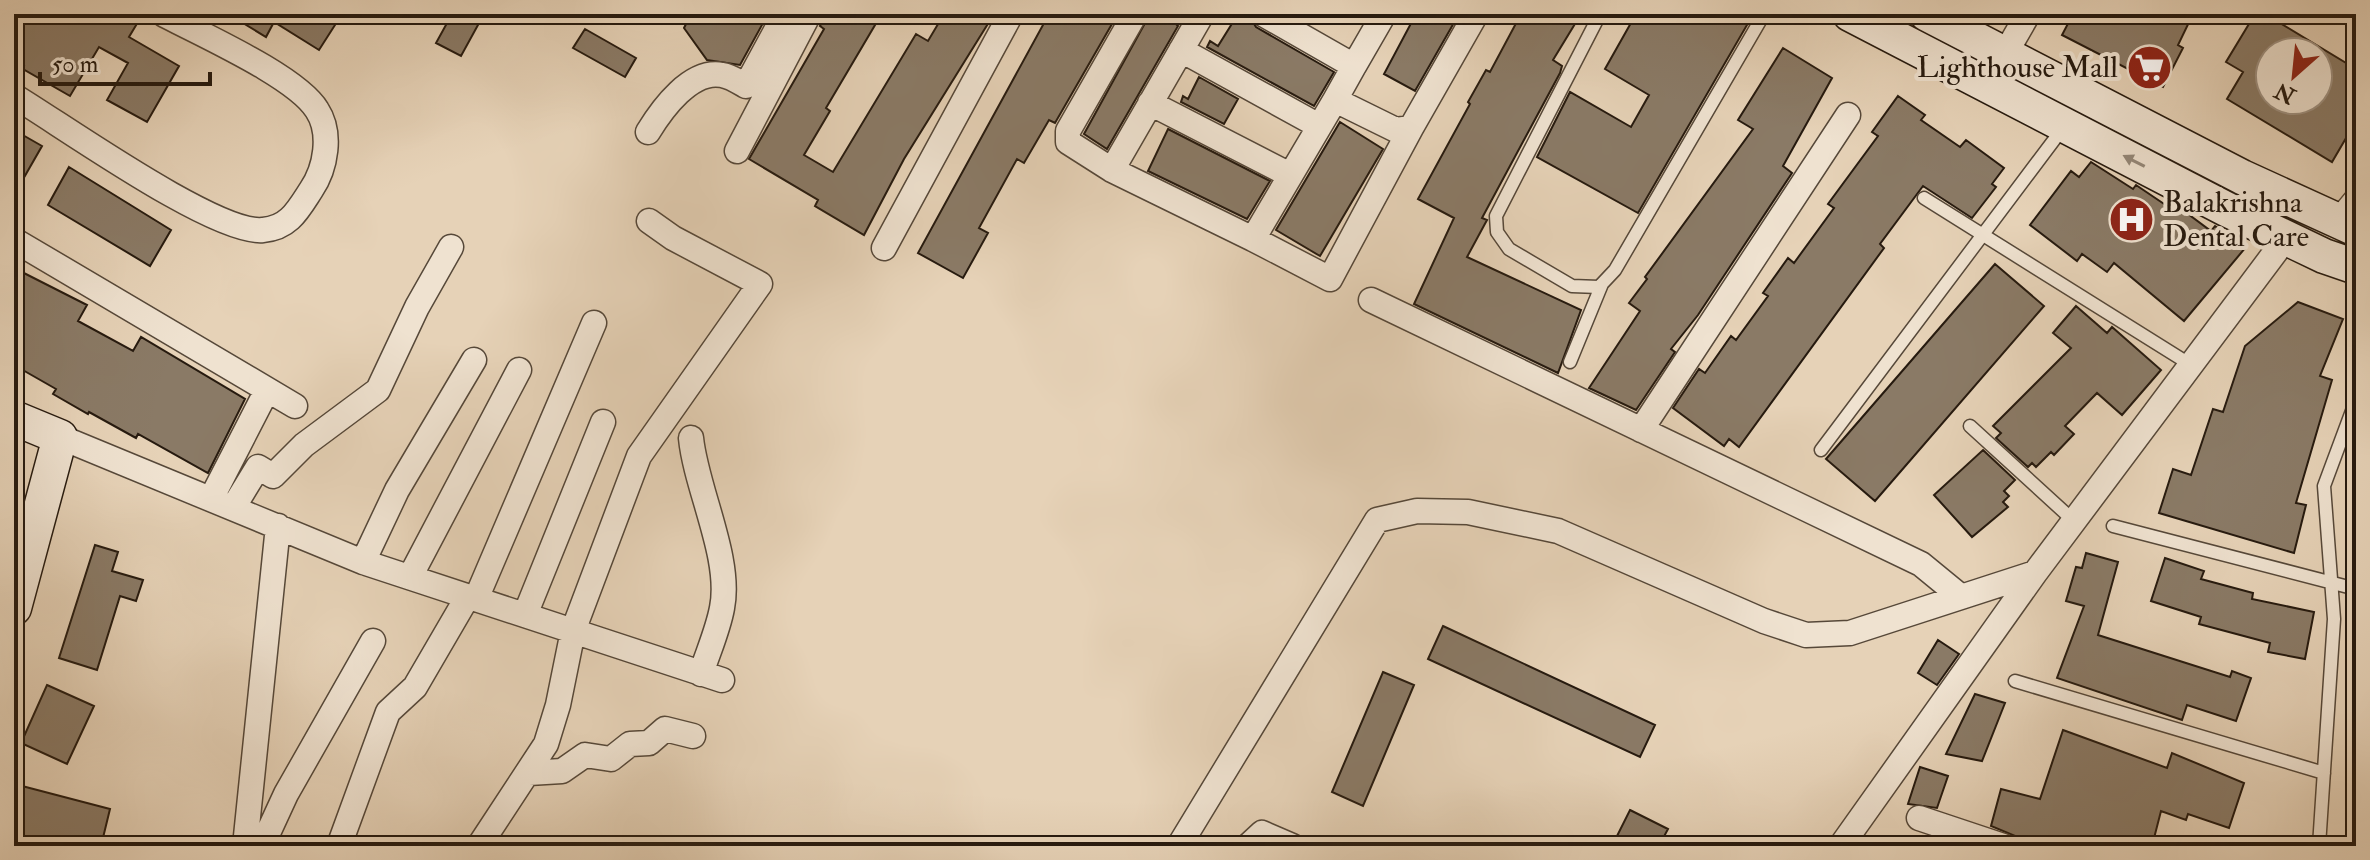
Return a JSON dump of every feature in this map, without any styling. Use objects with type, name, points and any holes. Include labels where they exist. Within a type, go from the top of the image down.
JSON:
[{"type":"main road","points":[[1850,14],[2286,238],[2356,267]]},
{"type":"main road","points":[[1927,14],[2350,217]]},
{"type":"main road","points":[[14,418],[60,437],[14,608]]},
{"type":"street","points":[[14,96],[220,222],[261,231],[290,222],[318,179],[327,144],[317,110],[299,92],[252,61],[163,14]]},
{"type":"street","points":[[648,132],[659,115],[693,80],[720,74],[746,86],[785,14]]},
{"type":"street","points":[[737,151],[809,14]]},
{"type":"street","points":[[884,248],[1011,14]]},
{"type":"street","points":[[1135,14],[1068,131],[1068,142],[1112,170],[1330,279],[1476,14]]},
{"type":"street","points":[[1263,14],[1354,66]]},
{"type":"street","points":[[1253,239],[1384,14]]},
{"type":"street","points":[[2005,54],[2028,14]]},
{"type":"street","points":[[1112,170],[1181,50],[1191,18]]},
{"type":"street","points":[[1181,50],[1319,126]]},
{"type":"street","points":[[1335,100],[1396,130],[1411,128]]},
{"type":"street","points":[[1150,103],[1290,175]]},
{"type":"street","points":[[1641,430],[1848,115]]},
{"type":"street","points":[[479,846],[546,744],[558,705],[573,631],[639,456],[760,284],[673,238],[649,221]]},
{"type":"street","points":[[1841,846],[2035,573],[2286,238]]},
{"type":"street","points":[[14,240],[295,406]]},
{"type":"street","points":[[222,504],[258,467],[273,476],[304,445],[378,390],[417,307],[451,247]]},
{"type":"street","points":[[1371,300],[1921,564],[1960,596]]},
{"type":"street","points":[[339,846],[388,712],[415,687],[472,598],[594,323]]},
{"type":"street","points":[[363,562],[397,490],[474,360]]},
{"type":"street","points":[[410,577],[519,370]]},
{"type":"street","points":[[222,504],[267,390]]},
{"type":"street","points":[[525,615],[603,422]]},
{"type":"street","points":[[60,437],[363,562],[712,677],[723,606],[721,569],[694,465],[691,438]]},
{"type":"street","points":[[1179,846],[1377,520],[1417,511],[1468,512],[1558,531],[1764,621],[1806,635],[1850,633],[2035,573]]},
{"type":"street","points":[[245,846],[278,526]]},
{"type":"street","points":[[262,846],[286,794],[373,641]]},
{"type":"street","points":[[529,773],[562,771],[585,755],[611,759],[630,744],[649,743],[665,729],[693,736]]},
{"type":"street","points":[[1919,818],[1956,839],[2003,846]]},
{"type":"street","points":[[1248,846],[1262,833],[1292,846]]},
{"type":"lane","points":[[1600,14],[1496,216],[1497,232],[1509,249],[1572,286],[1602,284]]},
{"type":"lane","points":[[1570,362],[1602,284],[1615,270],[1764,14]]},
{"type":"lane","points":[[1821,450],[2065,126]]},
{"type":"lane","points":[[1924,198],[2191,365]]},
{"type":"lane","points":[[2319,846],[2333,582],[2324,486],[2356,400]]},
{"type":"lane","points":[[1970,426],[2074,521]]},
{"type":"lane","points":[[2113,526],[2356,589]]},
{"type":"lane","points":[[2015,681],[2324,773]]},
{"type":"building","points":[[14,14],[123,14],[138,22],[129,37],[179,66],[147,122],[107,100],[128,63],[99,47],[70,96],[23,69],[24,66],[14,61]]},
{"type":"building","points":[[228,14],[342,14],[319,50],[274,22],[266,37]]},
{"type":"building","points":[[452,14],[484,14],[461,56],[436,43]]},
{"type":"building","points":[[691,14],[768,14],[740,65],[707,60],[684,28]]},
{"type":"building","points":[[826,14],[856,14],[875,25],[826,108],[830,111],[804,155],[833,172],[916,34],[928,41],[944,14],[994,14],[904,159],[864,235],[815,206],[818,200],[749,159],[824,29],[820,26]]},
{"type":"building","points":[[1049,14],[1111,14],[1116,17],[1055,123],[1049,120],[1024,163],[1017,159],[979,228],[988,233],[963,278],[918,253]]},
{"type":"building","points":[[1150,14],[1166,14],[1178,26],[1107,149],[1084,134]]},
{"type":"building","points":[[1238,14],[1248,14],[1256,27],[1334,72],[1314,106],[1207,47],[1210,41],[1218,46]]},
{"type":"building","points":[[1416,14],[1459,14],[1415,91],[1384,74]]},
{"type":"building","points":[[1521,14],[1581,14],[1553,60],[1562,66],[1560,73],[1482,218],[1487,220],[1467,257],[1581,310],[1558,373],[1414,304],[1454,218],[1418,199],[1470,104],[1468,102],[1486,70],[1490,72]]},
{"type":"building","points":[[1636,14],[1727,14],[1747,25],[1638,213],[1537,157],[1570,92],[1631,127],[1649,95],[1605,69]]},
{"type":"building","name":"Lighthouse Mall","points":[[2073,14],[2193,14],[2178,45],[2183,48],[2163,87],[2062,35]]},
{"type":"building","points":[[2255,14],[2265,14],[2301,36],[2254,36],[2254,115],[2227,99],[2243,72],[2226,62]]},
{"type":"building","points":[[585,29],[636,58],[625,77],[573,48]]},
{"type":"building","points":[[1783,48],[1832,78],[1783,166],[1792,173],[1698,315],[1671,349],[1675,352],[1636,410],[1589,388],[1640,311],[1629,303],[1647,279],[1645,277],[1753,129],[1738,120]]},
{"type":"building","points":[[2334,56],[2356,69],[2356,121],[2332,162],[2255,116],[2334,116]]},
{"type":"building","points":[[1199,77],[1238,99],[1224,124],[1181,102],[1183,96],[1188,99]]},
{"type":"building","points":[[1898,96],[1925,115],[1921,120],[1960,147],[1966,140],[2004,168],[1992,184],[1996,187],[1972,218],[1923,186],[1880,244],[1884,248],[1739,447],[1729,439],[1724,446],[1673,408],[1699,369],[1705,373],[1731,336],[1736,340],[1768,296],[1763,293],[1788,258],[1794,263],[1834,208],[1828,204],[1878,136],[1872,132]]},
{"type":"building","points":[[1340,122],[1383,149],[1320,256],[1276,230]]},
{"type":"building","points":[[1168,129],[1270,181],[1247,219],[1148,171]]},
{"type":"building","points":[[14,130],[42,146],[14,195]]},
{"type":"building","points":[[2091,162],[2133,189],[2136,185],[2176,212],[2180,208],[2211,231],[2215,226],[2246,247],[2184,321],[2114,263],[2107,272],[2082,254],[2077,261],[2030,225],[2071,171],[2079,177]]},
{"type":"building","points":[[69,167],[171,230],[150,266],[48,205]]},
{"type":"building","points":[[1995,264],[2044,306],[1875,501],[1826,459]]},
{"type":"building","points":[[14,268],[87,305],[78,321],[133,351],[141,337],[245,399],[208,473],[138,434],[136,438],[88,414],[53,394],[56,389],[14,365]]},
{"type":"building","points":[[2298,302],[2343,319],[2320,376],[2332,380],[2296,503],[2306,505],[2294,553],[2159,513],[2173,469],[2191,475],[2213,409],[2223,412],[2245,346]]},
{"type":"building","points":[[2076,306],[2107,333],[2112,327],[2161,370],[2122,415],[2097,393],[2065,426],[2074,434],[2054,455],[2051,452],[2036,467],[2032,463],[2028,467],[1996,438],[2001,433],[1993,426],[2071,348],[2053,333]]},
{"type":"building","points":[[1983,450],[2015,480],[2004,491],[2009,496],[2003,502],[2008,507],[1972,537],[1934,495]]},
{"type":"building","points":[[95,545],[118,552],[112,571],[143,580],[136,601],[120,596],[97,670],[59,658]]},
{"type":"building","points":[[2086,553],[2118,562],[2098,635],[2230,677],[2232,671],[2251,678],[2236,721],[2187,705],[2182,720],[2057,678],[2084,606],[2066,601],[2076,567],[2082,568]]},
{"type":"building","points":[[2165,558],[2204,571],[2201,579],[2253,593],[2252,599],[2314,612],[2305,659],[2268,652],[2270,643],[2199,624],[2201,617],[2151,601]]},
{"type":"building","points":[[1443,626],[1655,725],[1640,757],[1428,659]]},
{"type":"building","points":[[1938,640],[1959,654],[1937,685],[1918,673]]},
{"type":"building","points":[[1383,672],[1414,685],[1363,806],[1332,792]]},
{"type":"building","points":[[47,685],[94,706],[67,764],[21,743]]},
{"type":"building","points":[[1975,694],[2005,703],[1982,761],[1946,754]]},
{"type":"building","points":[[2063,730],[2167,768],[2172,753],[2244,783],[2229,828],[2188,814],[2186,820],[2161,811],[2152,846],[2039,846],[1991,826],[2001,789],[2040,799]]},
{"type":"building","points":[[1920,767],[1948,776],[1937,808],[1908,804]]},
{"type":"building","points":[[22,786],[110,809],[101,846],[14,846],[14,819]]},
{"type":"building","points":[[1630,810],[1668,829],[1659,846],[1612,846]]},
{"type":"place","name":"Lighthouse Mall","points":[[2149,67]]},
{"type":"place","name":"Balakrishna Dental Care","points":[[2132,219]]}]
